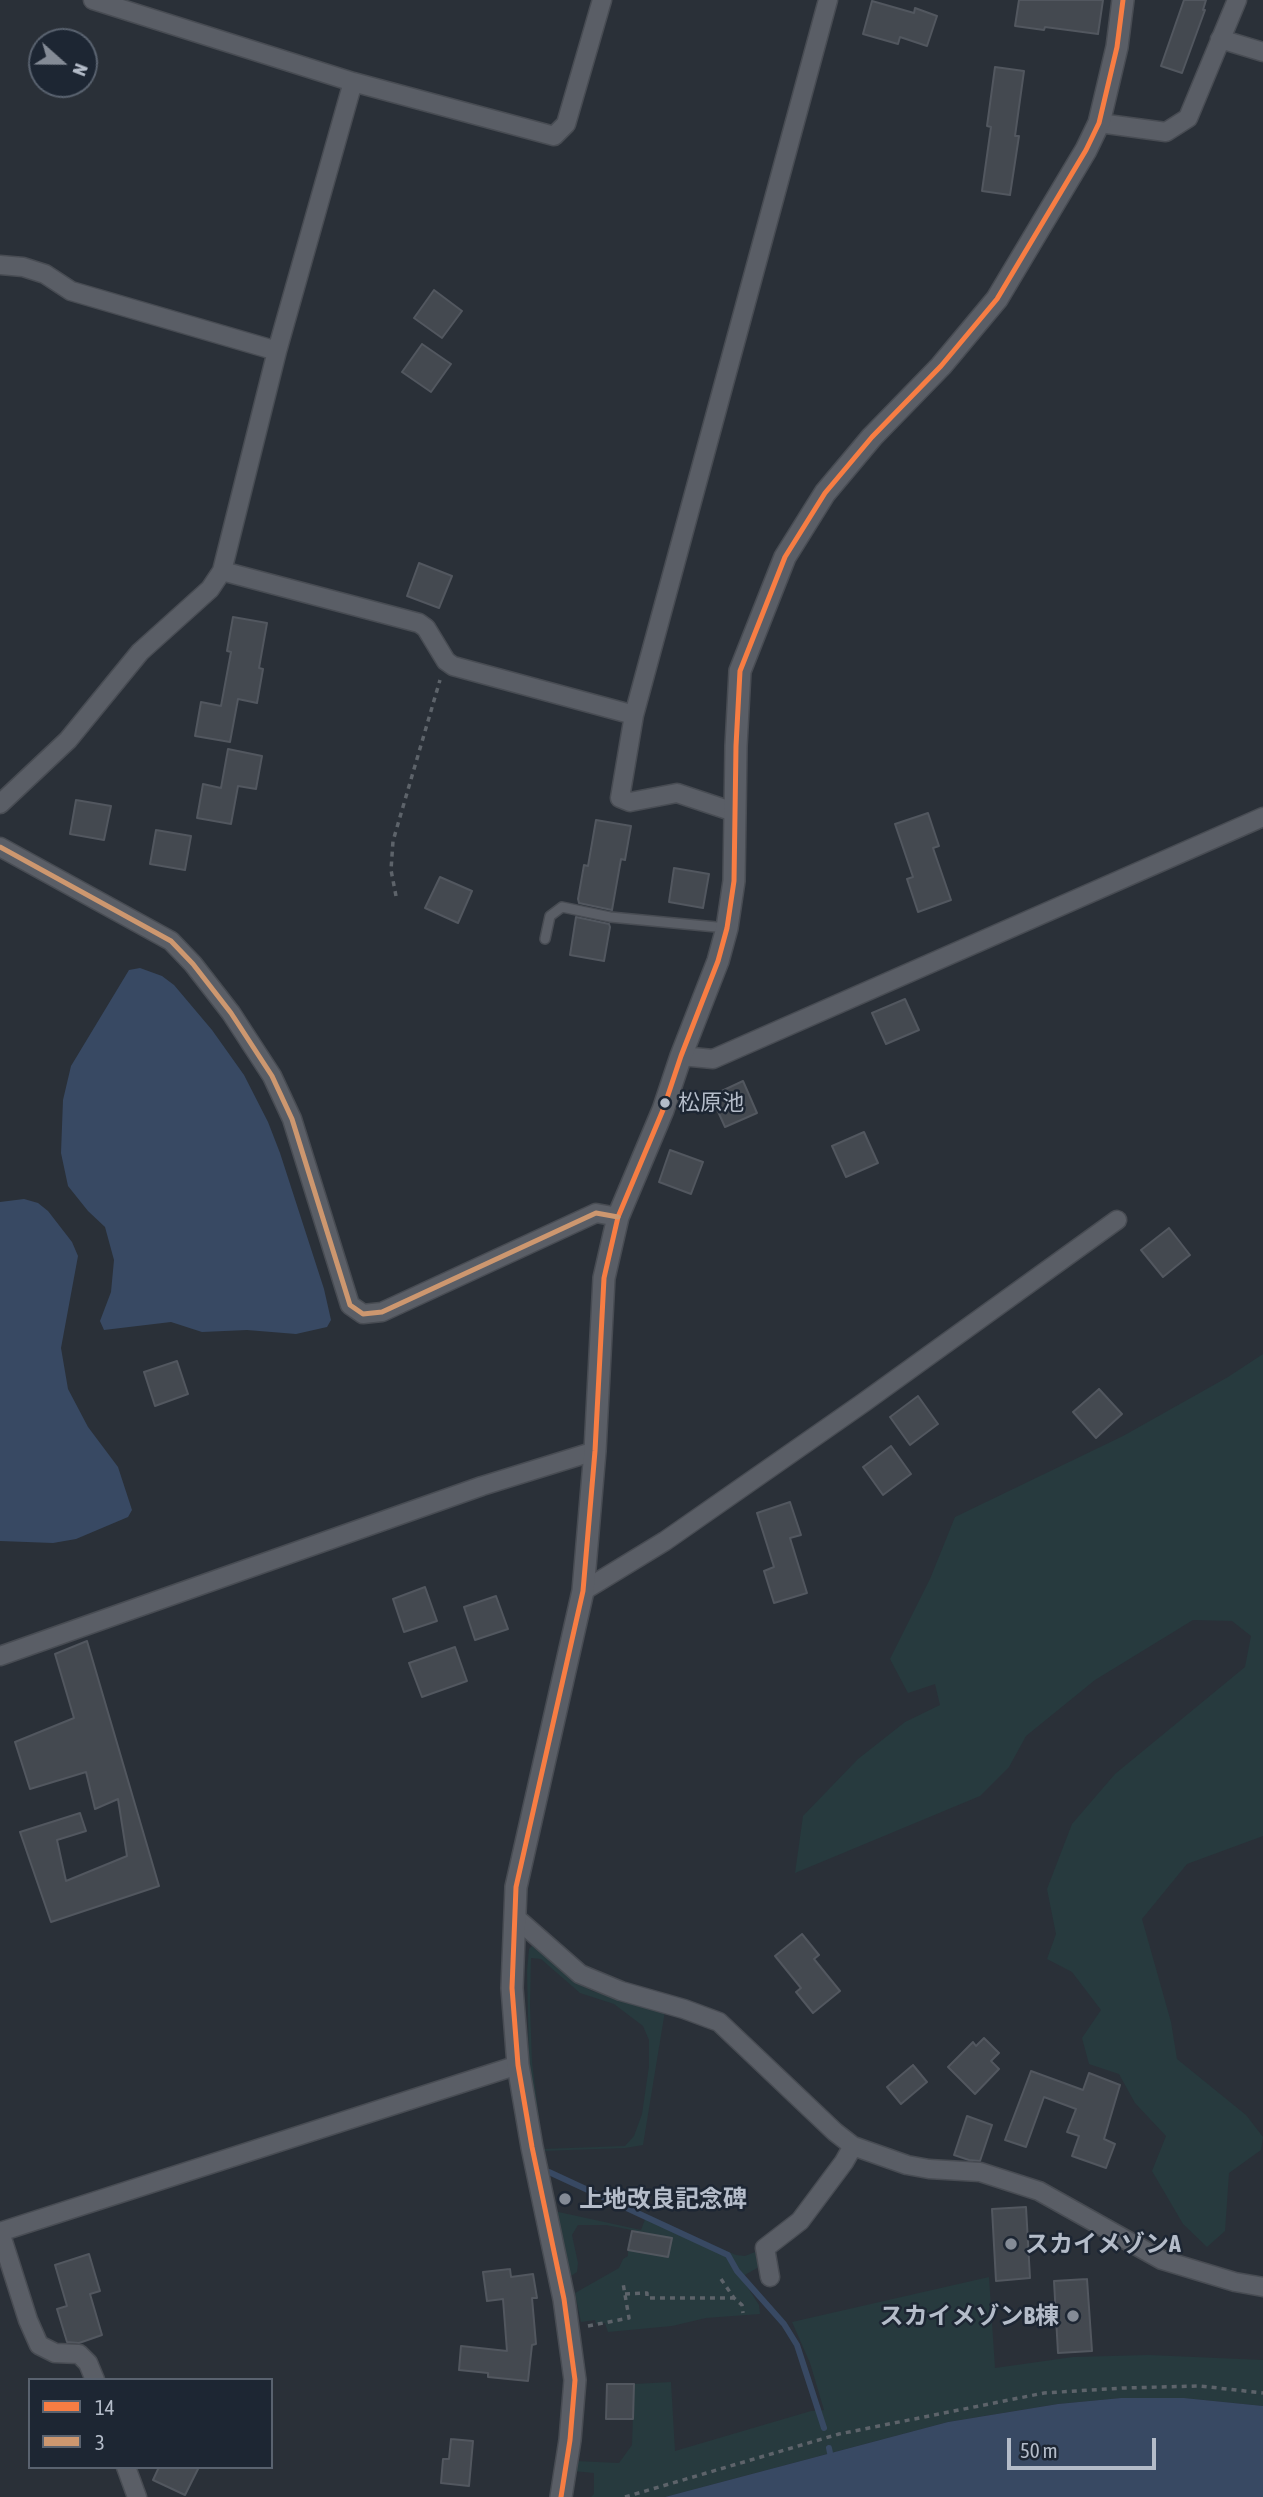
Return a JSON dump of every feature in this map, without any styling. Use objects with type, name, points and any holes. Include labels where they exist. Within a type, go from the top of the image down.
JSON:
[{"type":"street","points":[[100,1],[126,12],[354,82],[554,136],[566,124],[602,0]]},
{"type":"street","points":[[734,812],[677,793],[631,802],[620,798],[634,715],[828,0]]},
{"type":"street","points":[[561,2497],[570,2440],[575,2380],[568,2329],[531,2147],[518,2065],[512,1988],[516,1887],[583,1591],[595,1451],[604,1278],[618,1217],[663,1111],[718,961],[727,928],[734,881],[740,671],[785,557],[825,493],[872,437],[941,366],[996,299],[1086,150],[1099,123],[1117,47],[1124,0]]},
{"type":"street","points":[[1099,123],[1166,132],[1188,118],[1237,0]]},
{"type":"street","points":[[1220,39],[1263,52]]},
{"type":"street","points":[[0,804],[68,740],[140,652],[210,589],[222,572],[277,351],[354,82]]},
{"type":"street","points":[[0,265],[23,267],[45,274],[71,291],[277,351]]},
{"type":"street","points":[[222,572],[419,623],[426,628],[446,661],[453,666],[634,715]]},
{"type":"street","points":[[681,1056],[713,1059],[1263,817]]},
{"type":"street","points":[[0,847],[172,941],[231,1013],[272,1076],[292,1119],[350,1306],[362,1314],[382,1312],[596,1213],[618,1217]]},
{"type":"street","points":[[583,1591],[665,1541],[863,1403],[1117,1220]]},
{"type":"street","points":[[0,1656],[482,1486],[595,1451]]},
{"type":"street","points":[[515,1916],[580,1974],[621,1991],[684,2008],[719,2022],[853,2146],[907,2165],[980,2172],[1040,2190],[1162,2260],[1235,2282],[1263,2287]]},
{"type":"street","points":[[93,2378],[88,2363],[79,2354],[55,2353],[39,2345],[28,2320],[0,2232],[518,2065]]},
{"type":"street","points":[[770,2277],[765,2248],[800,2221],[853,2146]]},
{"type":"street","points":[[128,2469],[137,2497]]},
{"type":"lane","points":[[545,939],[550,916],[562,907],[610,917],[727,928]]},
{"type":"path","points":[[396,896],[391,870],[393,841],[446,661]]},
{"type":"path","points":[[721,2279],[742,2305],[743,2313]]},
{"type":"path","points":[[568,2329],[629,2318],[624,2283]]},
{"type":"path","points":[[625,2294],[647,2293],[647,2298],[734,2298]]},
{"type":"path","points":[[625,2497],[839,2434],[1044,2393],[1200,2386],[1263,2393]]},
{"type":"green space","points":[[1263,1354],[1263,1836],[1187,1864],[1142,1919],[1171,2022],[1177,2059],[1246,2115],[1263,2137],[1261,2150],[1229,2173],[1225,2231],[1207,2247],[1183,2224],[1152,2171],[1166,2136],[1135,2103],[1119,2074],[1089,2064],[1082,2038],[1101,2010],[1072,1972],[1047,1959],[1056,1934],[1047,1889],[1072,1824],[1115,1774],[1245,1667],[1251,1636],[1232,1621],[1193,1620],[1095,1680],[1026,1736],[1009,1767],[980,1796],[795,1873],[803,1816],[858,1759],[905,1722],[940,1705],[935,1684],[908,1693],[890,1659],[930,1579],[955,1517],[1123,1436],[1228,1377]]},
{"type":"green space","points":[[533,1945],[540,1947],[570,1978],[592,1991],[665,2011],[643,2145],[541,2151],[529,2062],[529,1949]],"holes":[[[531,1958],[541,1959],[580,1993],[614,2004],[643,2026],[649,2040],[649,2066],[642,2114],[634,2136],[625,2146],[543,2149],[532,2062],[530,2005]]]},
{"type":"green space","points":[[554,2211],[641,2230],[646,2217],[736,2255],[745,2256],[755,2252],[759,2267],[741,2277],[759,2305],[760,2314],[706,2318],[672,2326],[608,2332],[605,2323],[596,2324],[595,2320],[581,2322],[575,2293],[619,2268],[623,2259],[628,2256],[628,2250],[672,2238],[606,2225],[578,2225],[572,2235],[578,2263],[577,2272],[571,2276]]},
{"type":"green space","points":[[989,2277],[995,2368],[1073,2357],[1149,2355],[1263,2360],[1263,2406],[1184,2398],[1121,2398],[1058,2404],[948,2422],[665,2497],[591,2497],[594,2494],[594,2473],[573,2471],[575,2461],[619,2463],[632,2445],[634,2384],[671,2382],[675,2451],[811,2411],[824,2410],[810,2363],[792,2322]]},
{"type":"water","points":[[140,968],[162,976],[174,985],[212,1030],[244,1075],[280,1153],[324,1289],[331,1320],[327,1327],[296,1334],[247,1330],[202,1332],[171,1322],[104,1330],[100,1321],[111,1292],[114,1260],[105,1227],[68,1186],[61,1153],[63,1100],[71,1066],[129,970]]},
{"type":"water","points":[[24,1199],[38,1203],[48,1211],[72,1242],[78,1256],[61,1348],[68,1389],[88,1427],[118,1467],[132,1510],[128,1517],[76,1539],[53,1543],[0,1541],[0,1202]]},
{"type":"water","points":[[1121,2398],[1184,2398],[1263,2406],[1263,2497],[665,2497],[948,2422],[1058,2404]]},
{"type":"building","points":[[1019,0],[1103,0],[1098,34],[1015,26]]},
{"type":"building","points":[[1184,0],[1206,0],[1205,10],[1182,73],[1161,66]]},
{"type":"building","points":[[872,1],[914,13],[915,8],[937,16],[927,46],[900,37],[898,44],[863,34]]},
{"type":"building","points":[[995,67],[1024,71],[1015,136],[1019,136],[1010,195],[982,191],[991,127],[987,126]]},
{"type":"building","points":[[434,290],[462,311],[442,338],[414,318]]},
{"type":"building","points":[[422,344],[451,364],[431,392],[402,372]]},
{"type":"building","points":[[419,563],[452,576],[439,608],[407,596]]},
{"type":"building","points":[[233,617],[267,623],[259,668],[263,669],[257,703],[238,699],[230,742],[195,736],[201,702],[221,706],[231,652],[227,651]]},
{"type":"building","points":[[228,749],[262,756],[256,789],[238,786],[231,824],[197,818],[203,784],[221,788]]},
{"type":"building","points":[[76,800],[111,806],[104,840],[70,834]]},
{"type":"building","points":[[928,813],[939,846],[933,848],[951,900],[918,912],[907,879],[913,877],[895,824]]},
{"type":"building","points":[[596,820],[631,826],[625,860],[621,859],[612,910],[579,903],[578,899],[584,865],[588,866]]},
{"type":"building","points":[[156,830],[191,836],[185,870],[150,864]]},
{"type":"building","points":[[674,868],[709,874],[703,908],[669,902]]},
{"type":"building","points":[[440,877],[472,891],[458,923],[425,908]]},
{"type":"building","points":[[576,917],[609,924],[604,961],[570,955]]},
{"type":"building","points":[[905,999],[919,1030],[886,1044],[872,1013]]},
{"type":"building","points":[[743,1081],[757,1113],[725,1127],[711,1096]]},
{"type":"building","points":[[864,1132],[878,1163],[846,1177],[832,1146]]},
{"type":"building","points":[[670,1150],[703,1162],[691,1194],[659,1182]]},
{"type":"building","points":[[1169,1228],[1190,1255],[1163,1277],[1141,1250]]},
{"type":"building","points":[[177,1361],[188,1394],[155,1406],[144,1372]]},
{"type":"building","points":[[1099,1389],[1122,1414],[1096,1438],[1073,1412]]},
{"type":"building","points":[[918,1396],[938,1424],[910,1445],[890,1417]]},
{"type":"building","points":[[891,1446],[911,1474],[883,1495],[863,1467]]},
{"type":"building","points":[[790,1502],[801,1535],[790,1538],[807,1593],[774,1603],[764,1571],[774,1567],[757,1513]]},
{"type":"building","points":[[425,1587],[437,1621],[404,1632],[393,1599]]},
{"type":"building","points":[[496,1596],[508,1629],[475,1640],[464,1607]]},
{"type":"building","points":[[87,1641],[159,1886],[51,1922],[20,1832],[80,1813],[86,1831],[57,1840],[66,1881],[127,1856],[118,1799],[95,1809],[86,1772],[30,1789],[15,1742],[74,1718],[55,1654]]},
{"type":"building","points":[[455,1647],[467,1681],[422,1697],[409,1663]]},
{"type":"building","points":[[802,1934],[819,1955],[814,1959],[840,1991],[813,2013],[796,1992],[801,1988],[775,1956]]},
{"type":"building","points":[[984,2038],[999,2053],[991,2061],[999,2069],[975,2094],[948,2067],[973,2042],[976,2046]]},
{"type":"building","points":[[913,2065],[927,2082],[901,2104],[887,2087]]},
{"type":"building","points":[[1031,2071],[1083,2090],[1089,2073],[1120,2085],[1104,2139],[1115,2144],[1106,2168],[1072,2156],[1079,2136],[1067,2132],[1076,2109],[1044,2097],[1026,2147],[1005,2140]]},
{"type":"building","points":[[967,2116],[992,2125],[980,2161],[954,2155]]},
{"type":"building","name":"スカイメゾンA","points":[[1026,2207],[1030,2278],[996,2281],[992,2209]]},
{"type":"building","points":[[632,2231],[672,2238],[668,2257],[628,2250]]},
{"type":"building","points":[[89,2254],[100,2291],[90,2294],[102,2335],[79,2343],[67,2342],[57,2309],[67,2306],[55,2265]]},
{"type":"building","points":[[510,2269],[511,2277],[533,2274],[537,2298],[532,2298],[536,2344],[532,2345],[528,2381],[488,2377],[488,2373],[459,2370],[461,2346],[507,2351],[503,2299],[487,2301],[483,2272]]},
{"type":"building","name":"スカイメゾンB棟","points":[[1087,2279],[1092,2351],[1058,2353],[1054,2281]]},
{"type":"building","points":[[607,2384],[634,2384],[633,2419],[606,2419]]},
{"type":"building","points":[[451,2439],[473,2441],[469,2486],[441,2483],[443,2459],[449,2459]]},
{"type":"building","points":[[158,2469],[198,2469],[185,2495],[153,2480]]},
{"type":"waterway","points":[[549,2172],[728,2255],[737,2271],[784,2324],[797,2345],[824,2428]]},
{"type":"waterway","points":[[829,2448],[830,2453]]},
{"type":"transit line","name":"14","points":[[561,2497],[570,2440],[575,2380],[564,2299],[518,2065],[512,1988],[516,1887],[583,1591],[595,1451],[604,1278],[618,1217],[663,1110],[718,961],[727,928],[734,881],[740,671],[785,557],[825,493],[872,437],[941,366],[997,299],[1086,150],[1099,123],[1117,47],[1123,0]]},
{"type":"transit line","name":"3","points":[[0,847],[171,941],[193,964],[231,1013],[272,1076],[292,1119],[350,1305],[363,1314],[382,1312],[596,1213],[618,1217]]},
{"type":"place","name":"松原池","points":[[665,1103]]},
{"type":"place","name":"上地改良記念碑","points":[[565,2199]]},
{"type":"place","name":"スカイメゾンA","points":[[1011,2244]]},
{"type":"place","name":"スカイメゾンB棟","points":[[1073,2316]]}]
